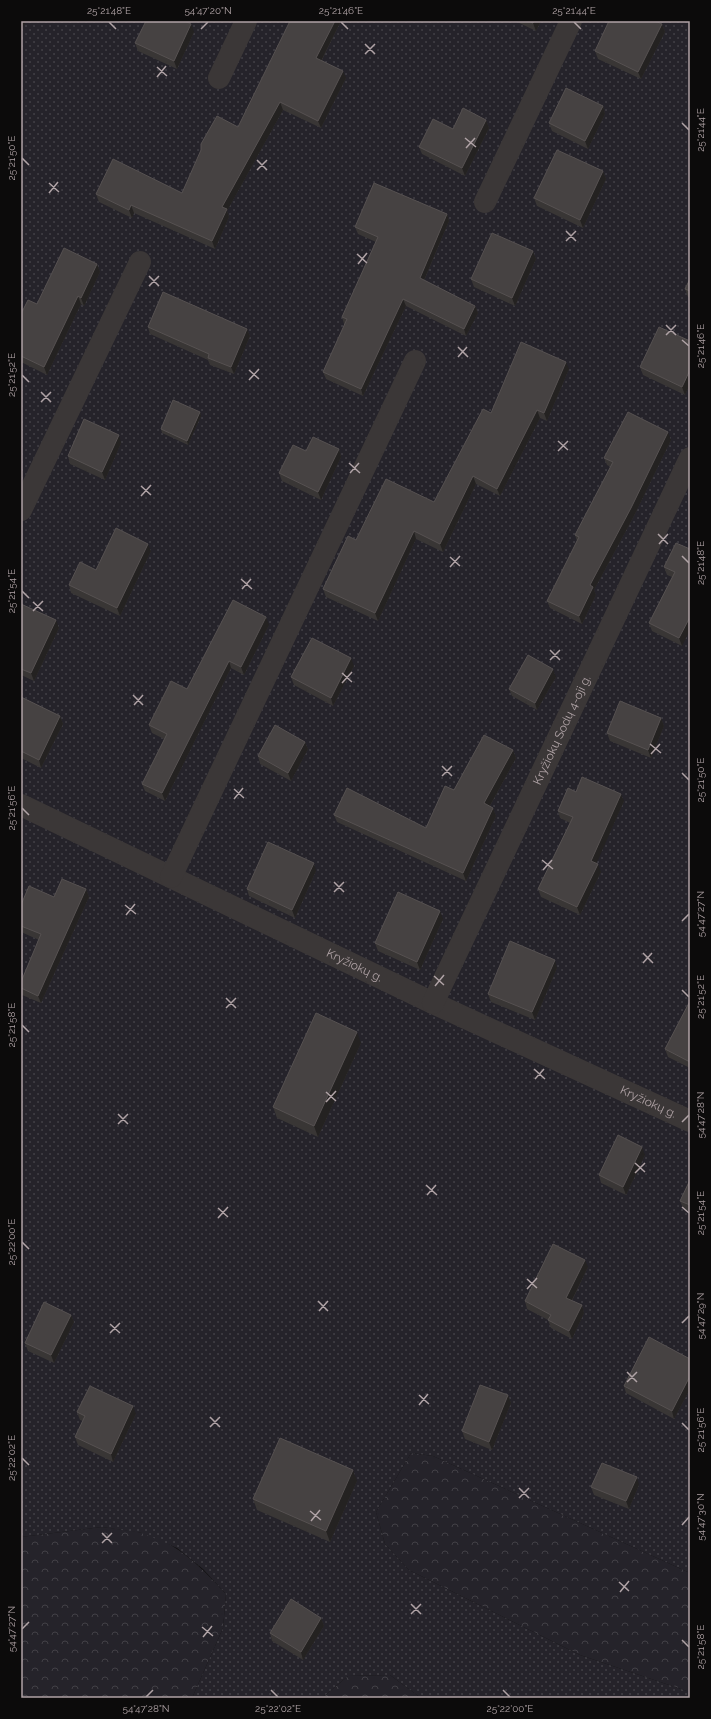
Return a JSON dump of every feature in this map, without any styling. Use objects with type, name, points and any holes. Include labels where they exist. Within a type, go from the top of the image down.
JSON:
[{"type":"street","points":[[220,78],[246,21]]},
{"type":"street","points":[[485,202],[571,21]]},
{"type":"street","points":[[21,510],[140,262]]},
{"type":"street","points":[[170,877],[415,361]]},
{"type":"street","name":"Kryžiokų Sodų 4-oji g.","points":[[433,1003],[690,458]]},
{"type":"street","name":"Kryžiokų g.","points":[[21,805],[433,1003],[690,1121]]},
{"type":"green space","points":[[21,21],[690,21],[690,1573],[433,1456],[411,1453],[376,1512],[385,1544],[409,1570],[580,1655],[690,1692],[690,1698],[421,1698],[390,1675],[348,1676],[322,1698],[192,1698],[223,1628],[226,1594],[203,1569],[177,1548],[142,1533],[102,1527],[21,1537]]},
{"type":"green space","points":[[411,1453],[433,1456],[690,1573],[690,1692],[580,1655],[409,1570],[385,1544],[376,1512]]},
{"type":"green space","points":[[102,1527],[142,1533],[167,1543],[198,1566],[226,1594],[223,1628],[192,1698],[21,1698],[21,1537]]},
{"type":"green space","points":[[390,1675],[421,1698],[322,1698],[348,1676]]},
{"type":"building","points":[[146,21],[185,21],[191,24],[174,61],[135,43]]},
{"type":"building","points":[[290,21],[335,21],[316,58],[343,71],[318,121],[280,102],[222,207],[227,209],[212,241],[131,205],[129,210],[96,194],[113,159],[182,193],[201,150],[201,144],[217,116],[238,127]]},
{"type":"building","points":[[609,21],[655,21],[662,24],[638,72],[595,51]]},
{"type":"building","points":[[566,88],[603,106],[585,141],[549,123]]},
{"type":"building","points":[[463,108],[486,120],[462,168],[419,147],[433,119],[453,129]]},
{"type":"building","points":[[557,150],[603,171],[580,220],[534,198]]},
{"type":"building","points":[[374,183],[447,214],[420,278],[475,306],[464,329],[403,299],[361,389],[323,372],[347,319],[342,317],[378,237],[355,227]]},
{"type":"building","points":[[492,233],[533,251],[512,298],[471,279]]},
{"type":"building","points":[[64,248],[97,264],[81,298],[78,296],[44,367],[21,356],[21,314],[28,300],[37,304]]},
{"type":"building","points":[[690,279],[690,291],[685,289]]},
{"type":"building","points":[[163,292],[247,329],[231,367],[208,358],[209,354],[148,327]]},
{"type":"building","points":[[659,327],[690,341],[690,370],[682,387],[640,367]]},
{"type":"building","points":[[521,342],[566,362],[544,413],[537,410],[497,489],[473,476],[440,544],[414,531],[375,613],[323,589],[348,536],[356,540],[386,479],[434,502],[483,409],[491,413]]},
{"type":"building","points":[[173,400],[200,412],[187,441],[161,429]]},
{"type":"building","points":[[628,412],[668,432],[631,508],[590,585],[593,587],[579,616],[547,601],[579,537],[575,535],[613,462],[604,458]]},
{"type":"building","points":[[84,419],[119,435],[102,472],[68,456]]},
{"type":"building","points":[[313,437],[339,449],[318,492],[279,473],[293,445],[306,451]]},
{"type":"building","points":[[116,528],[148,544],[117,608],[69,585],[80,562],[96,570]]},
{"type":"building","points":[[676,543],[690,549],[690,617],[679,638],[649,623],[675,572],[664,567]]},
{"type":"building","points":[[233,600],[266,617],[241,667],[229,661],[162,793],[142,784],[167,734],[149,725],[171,681],[187,689]]},
{"type":"building","points":[[21,604],[56,620],[31,673],[21,669]]},
{"type":"building","points":[[312,638],[351,658],[331,698],[291,677]]},
{"type":"building","points":[[528,655],[553,669],[535,703],[509,689]]},
{"type":"building","points":[[21,697],[60,716],[39,760],[21,751]]},
{"type":"building","points":[[620,701],[661,718],[648,750],[607,733]]},
{"type":"building","points":[[275,725],[305,742],[288,773],[258,756]]},
{"type":"building","points":[[484,735],[513,750],[484,803],[493,808],[463,873],[334,815],[347,788],[426,828],[445,786],[454,790]]},
{"type":"building","points":[[582,777],[621,794],[591,861],[598,864],[577,907],[538,889],[573,817],[558,811],[568,788],[576,792]]},
{"type":"building","points":[[268,842],[314,863],[292,910],[247,889]]},
{"type":"building","points":[[62,879],[86,889],[38,996],[21,988],[21,982],[41,934],[21,926],[21,905],[29,886],[54,897]]},
{"type":"building","points":[[398,892],[440,911],[417,962],[375,943]]},
{"type":"building","points":[[510,941],[555,960],[532,1012],[488,994]]},
{"type":"building","points":[[690,1001],[690,1062],[665,1049]]},
{"type":"building","points":[[316,1013],[357,1032],[314,1126],[273,1107]]},
{"type":"building","points":[[618,1135],[642,1147],[623,1187],[599,1175]]},
{"type":"building","points":[[690,1180],[690,1205],[680,1201]]},
{"type":"building","points":[[553,1244],[585,1260],[566,1298],[582,1305],[569,1331],[548,1320],[551,1315],[525,1301]]},
{"type":"building","points":[[44,1302],[71,1315],[51,1355],[25,1343]]},
{"type":"building","points":[[649,1337],[690,1359],[690,1376],[672,1411],[624,1386]]},
{"type":"building","points":[[480,1385],[508,1395],[489,1442],[462,1431]]},
{"type":"building","points":[[90,1386],[133,1406],[111,1454],[75,1437],[85,1416],[77,1412]]},
{"type":"building","points":[[280,1438],[353,1470],[326,1531],[253,1499]]},
{"type":"building","points":[[602,1463],[637,1477],[626,1501],[591,1487]]},
{"type":"building","points":[[291,1599],[321,1618],[301,1652],[270,1633]]}]
